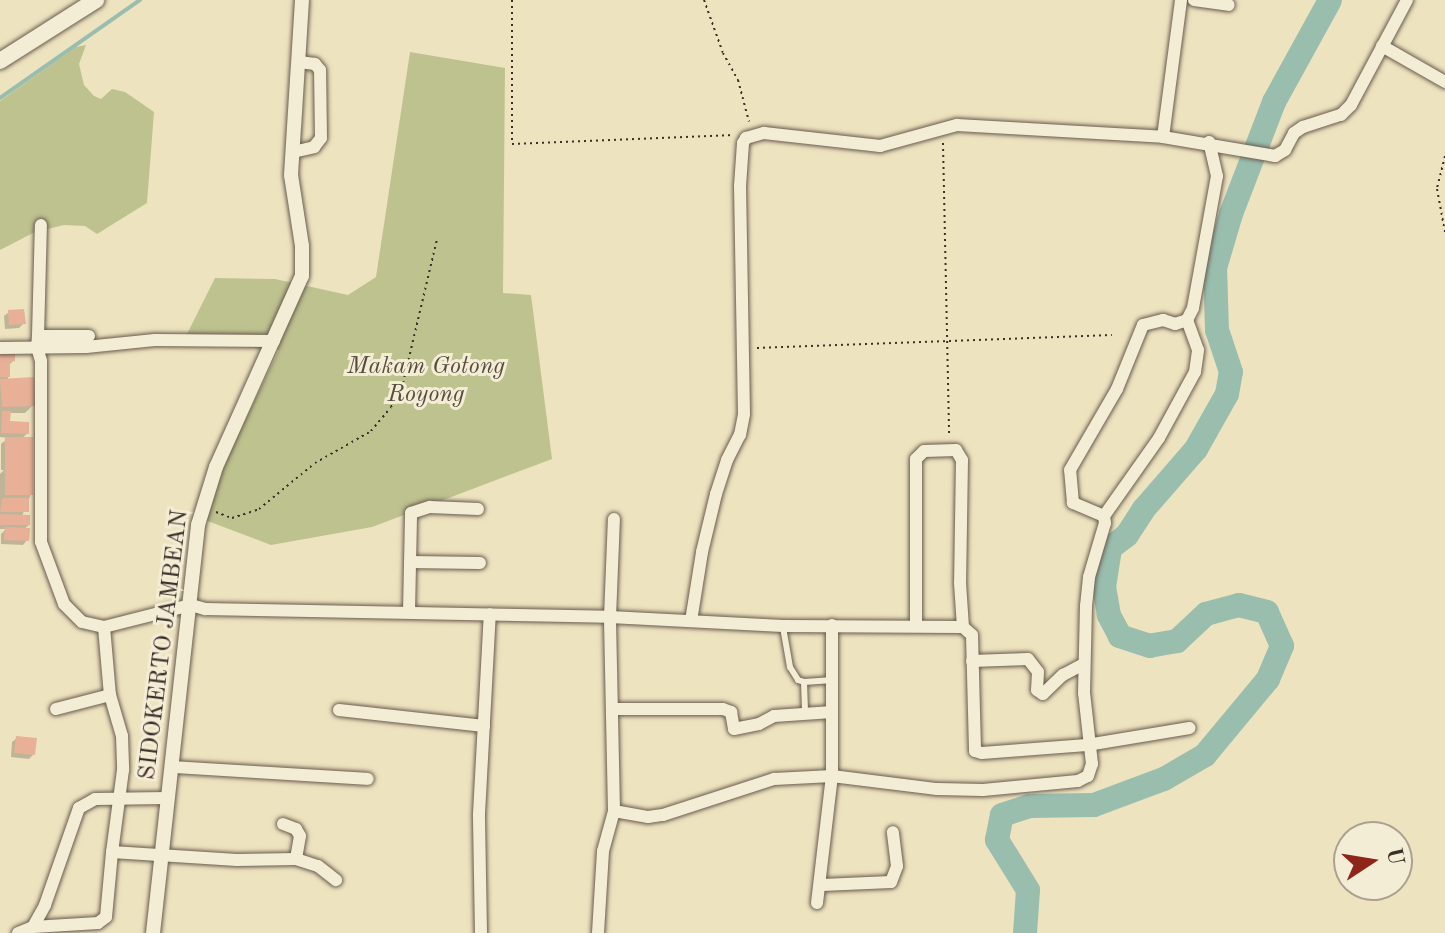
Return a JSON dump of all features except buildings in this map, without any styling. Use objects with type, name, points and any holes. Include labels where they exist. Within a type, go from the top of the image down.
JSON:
[{"type":"main road","points":[[0,61],[96,0]]},
{"type":"street","name":"SIDOKERTO JAMBEAN","points":[[153,933],[198,525],[216,467],[302,276],[302,246],[291,175],[302,0]]},
{"type":"street","points":[[1163,137],[1181,0]]},
{"type":"street","points":[[1194,0],[1229,5]]},
{"type":"street","points":[[691,621],[716,494],[727,460],[740,435],[744,414],[740,186],[743,143],[752,134],[880,146],[897,144],[943,126],[1163,137],[1210,142],[1260,156],[1275,156],[1285,150],[1294,133],[1341,115],[1351,105],[1407,0]]},
{"type":"street","points":[[1382,46],[1445,82]]},
{"type":"street","points":[[293,152],[314,147],[321,138],[320,70],[315,64],[299,62]]},
{"type":"street","points":[[1104,516],[1073,503],[1070,470],[1117,389],[1143,325],[1163,320],[1175,324],[1187,320],[1193,308],[1213,213],[1217,176],[1210,142]]},
{"type":"street","points":[[41,225],[38,342],[41,355],[41,542],[64,604],[82,622],[104,627],[191,605],[205,609],[610,617],[783,626],[963,627],[972,635],[975,751],[1087,745],[1190,728]]},
{"type":"street","points":[[614,811],[648,817],[663,815],[748,784],[774,779],[832,776],[955,790],[1078,781],[1092,771],[1087,745],[1084,664],[1089,577],[1104,516],[1159,438],[1195,372],[1198,350],[1187,320]]},
{"type":"street","points":[[0,348],[38,342],[102,345],[155,340],[274,341]]},
{"type":"street","points":[[916,626],[916,459],[924,451],[949,450],[960,453],[962,460],[960,573],[963,627]]},
{"type":"street","points":[[409,612],[413,510],[430,507],[478,509]]},
{"type":"street","points":[[598,933],[603,851],[614,811],[610,617],[614,519]]},
{"type":"street","points":[[410,562],[480,563]]},
{"type":"street","points":[[481,933],[479,814],[490,614]]},
{"type":"street","points":[[817,903],[822,885],[832,776],[832,625]]},
{"type":"street","points":[[18,933],[33,927],[98,923],[106,917],[122,736],[110,695],[104,627]]},
{"type":"street","points":[[972,661],[1028,659],[1038,672],[1037,690],[1043,694],[1063,675],[1084,664]]},
{"type":"street","points":[[56,709],[110,695]]},
{"type":"street","points":[[612,709],[723,709],[731,712],[734,729],[759,724],[774,716],[832,712]]},
{"type":"street","points":[[339,710],[484,726]]},
{"type":"street","points":[[173,767],[368,779]]},
{"type":"street","points":[[33,927],[59,871],[79,808],[95,799],[167,798]]},
{"type":"street","points":[[283,824],[296,829],[300,836],[296,859]]},
{"type":"street","points":[[822,885],[891,882],[897,866],[893,832]]},
{"type":"street","points":[[112,852],[160,857],[296,859],[318,866],[336,880]]},
{"type":"lane","points":[[783,626],[790,667],[798,680],[834,680]]},
{"type":"lane","points":[[804,682],[805,712]]},
{"type":"path","points":[[512,0],[512,144],[752,134],[745,100],[704,2],[709,0]]},
{"type":"path","points":[[943,126],[949,450]]},
{"type":"path","points":[[1445,156],[1437,189],[1445,232]]},
{"type":"path","points":[[204,507],[232,518],[246,515],[259,509],[315,463],[371,431],[391,407],[403,383],[437,239]]},
{"type":"path","points":[[744,348],[1112,335]]},
{"type":"green space","points":[[86,45],[79,64],[84,85],[94,96],[101,99],[112,89],[125,92],[154,112],[147,203],[97,234],[85,226],[64,225],[35,232],[0,250],[0,101],[76,47]]},
{"type":"green space","name":"Makam Gotong Royong","points":[[410,52],[505,68],[503,293],[531,295],[552,459],[372,527],[271,545],[205,520],[220,473],[279,350],[183,342],[215,278],[275,279],[348,295],[376,277]]},
{"type":"waterway","points":[[0,98],[140,0]]},
{"type":"waterway","points":[[1025,933],[1028,890],[997,840],[1002,815],[1029,806],[1094,805],[1164,779],[1205,755],[1268,679],[1282,646],[1267,612],[1239,605],[1206,614],[1177,641],[1150,646],[1120,636],[1109,615],[1104,587],[1110,548],[1127,535],[1143,510],[1196,449],[1227,394],[1231,372],[1217,330],[1215,268],[1231,214],[1274,102],[1330,0]]}]
